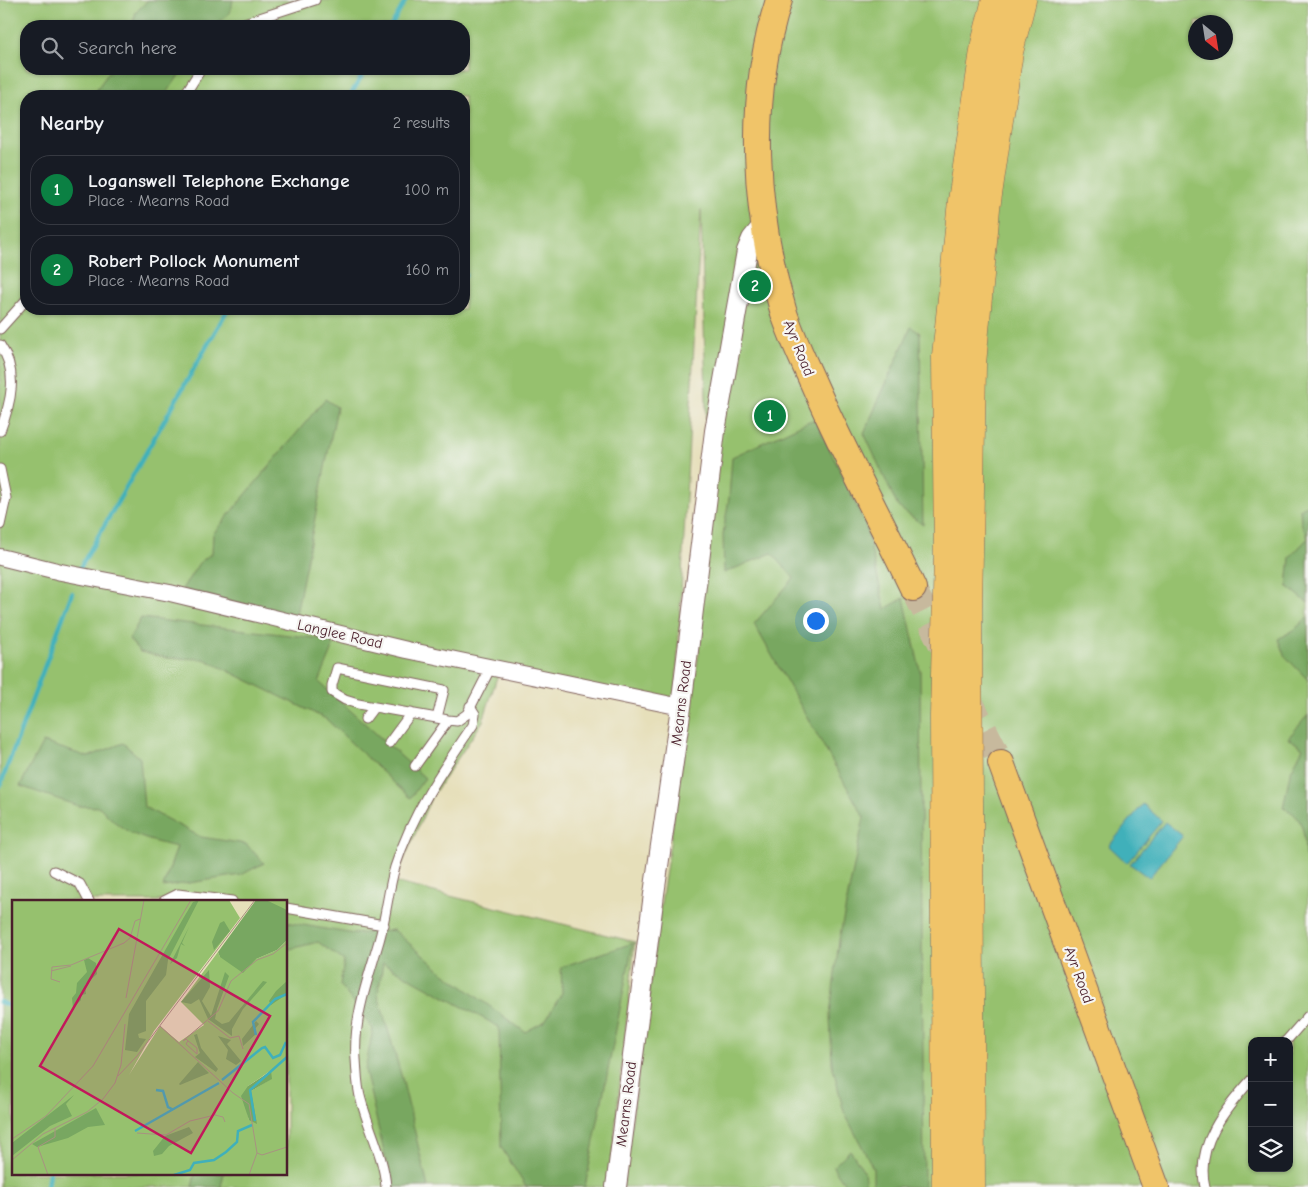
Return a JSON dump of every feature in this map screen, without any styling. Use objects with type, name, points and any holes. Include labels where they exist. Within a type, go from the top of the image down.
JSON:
[{"type":"highway","points":[[946,1187],[944,716],[948,553],[946,356],[962,201],[985,44],[996,0]]},
{"type":"highway","points":[[971,1187],[968,612],[972,364],[986,208],[1008,52],[1022,0]]},
{"type":"main road","name":"Ayr Road","points":[[779,0],[772,21],[759,100],[758,173],[764,224],[784,310],[807,369],[829,419],[913,588]]},
{"type":"main road","name":"Ayr Road","points":[[1001,763],[1156,1187]]},
{"type":"street","name":"Mearns Road","points":[[616,1187],[716,431],[747,251],[752,238],[764,224]]},
{"type":"street","name":"Langlee Road","points":[[0,557],[61,572],[170,593],[407,650],[681,707]]},
{"type":"lane","points":[[253,20],[314,0]]},
{"type":"lane","points":[[188,90],[197,75]]},
{"type":"lane","points":[[0,329],[20,307]]},
{"type":"lane","points":[[0,345],[12,375],[11,396],[0,431]]},
{"type":"lane","points":[[0,468],[6,498],[0,525]]},
{"type":"lane","points":[[437,718],[444,690],[336,668],[332,692],[344,700],[374,707],[448,720],[458,721],[466,714],[491,667]]},
{"type":"lane","points":[[386,1187],[385,1171],[360,1099],[356,1058],[357,1027],[362,1000],[384,925],[395,868],[416,813],[431,787],[473,725],[475,714],[470,706]]},
{"type":"lane","points":[[365,719],[374,707]]},
{"type":"lane","points":[[389,744],[412,713]]},
{"type":"lane","points":[[414,766],[448,720]]},
{"type":"lane","points":[[54,871],[80,884],[88,900]]},
{"type":"lane","points":[[166,900],[178,894],[224,900]]},
{"type":"lane","points":[[288,908],[384,925]]},
{"type":"lane","points":[[1290,1037],[1308,1016]]},
{"type":"lane","points":[[1206,1187],[1204,1170],[1209,1140],[1222,1115],[1250,1082]]},
{"type":"green space","points":[[0,0],[1308,0],[1308,1187],[623,1187],[659,916],[699,652],[706,400],[701,210],[675,709],[498,674],[483,721],[431,798],[394,882],[635,942],[609,1187],[0,1187]]},
{"type":"green space","points":[[148,0],[233,0],[230,13],[221,20],[134,20],[136,12]]},
{"type":"green space","points":[[107,75],[179,75],[169,90],[96,90]]},
{"type":"green space","points":[[911,327],[920,333],[923,525],[898,507],[864,433]]},
{"type":"green space","points":[[325,399],[337,407],[295,619],[182,589],[199,563],[212,553],[213,534]]},
{"type":"green space","points":[[809,421],[816,421],[865,523],[885,609],[904,598],[920,670],[924,1187],[873,1187],[873,1168],[844,1112],[832,1064],[830,1015],[839,940],[864,817],[754,624],[794,578],[772,553],[724,573],[723,534],[729,498],[732,457]]},
{"type":"green space","points":[[1308,504],[1308,538],[1301,523],[1300,509]]},
{"type":"green space","points":[[1308,538],[1308,603],[1287,586],[1290,557]]},
{"type":"green space","points":[[1308,617],[1308,680],[1284,655],[1278,639],[1294,630]]},
{"type":"green space","points":[[141,618],[333,640],[332,651],[319,682],[425,778],[410,798],[326,719],[204,659],[167,658],[140,652],[129,639]]},
{"type":"green space","points":[[1308,715],[1308,860],[1305,857],[1304,835],[1300,822],[1296,816],[1283,808],[1290,773],[1303,748],[1288,738]]},
{"type":"green space","points":[[43,742],[88,757],[123,743],[140,758],[144,807],[201,837],[246,844],[264,863],[241,875],[163,887],[177,847],[134,835],[117,824],[100,807],[78,806],[20,786]]},
{"type":"green space","points":[[288,922],[354,934],[394,930],[440,970],[525,1032],[545,1021],[562,993],[561,967],[633,943],[585,1187],[526,1187],[501,1147],[499,1027],[383,963],[378,995],[402,1078],[428,1187],[392,1187],[365,1070],[373,1029],[340,985],[344,961],[318,942],[288,950]]},
{"type":"green space","points":[[850,1150],[864,1171],[866,1187],[847,1187],[833,1167]]},
{"type":"green space","points":[[195,1174],[224,1174],[221,1187],[192,1187]]},
{"type":"water","points":[[1143,804],[1162,821],[1127,863],[1109,846]]},
{"type":"water","points":[[1165,822],[1183,836],[1149,878],[1130,864]]},
{"type":"waterway","points":[[394,20],[406,0]]},
{"type":"waterway","points":[[354,90],[362,75]]},
{"type":"waterway","points":[[80,568],[225,315]]},
{"type":"waterway","points":[[0,786],[72,593]]},
{"type":"waterway","points":[[0,1002],[12,1007]]},
{"type":"waterway","points":[[47,1187],[49,1174]]},
{"type":"tunnel","points":[[913,588],[948,657]]},
{"type":"tunnel","points":[[967,695],[1001,763]]},
{"type":"place","name":"Robert Pollock Monument","points":[[755,286]]},
{"type":"place","name":"Loganswell Telephone Exchange","points":[[770,416]]}]
